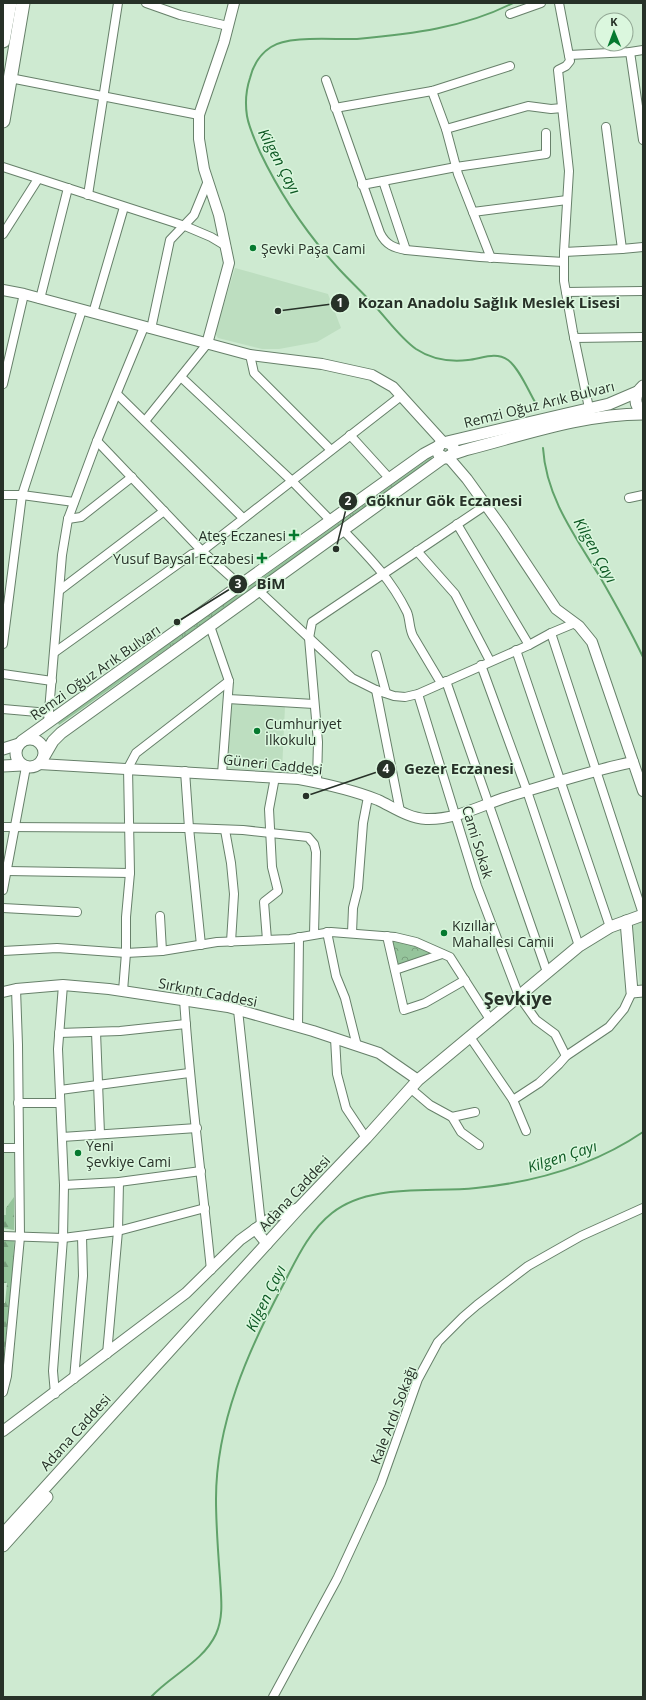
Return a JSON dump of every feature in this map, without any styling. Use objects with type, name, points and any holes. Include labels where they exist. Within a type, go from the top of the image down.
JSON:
[{"type":"highway","points":[[3,41],[10,3]]},
{"type":"highway","points":[[3,121],[23,3]]},
{"type":"main road","name":"Remzi Oğuz Arık Bulvarı","points":[[21,743],[48,718],[241,586],[390,479],[443,443],[616,401],[641,387]]},
{"type":"main road","name":"Remzi Oğuz Arık Bulvarı","points":[[641,387],[636,396],[637,405],[643,413]]},
{"type":"main road","name":"Remzi Oğuz Arık Bulvarı","points":[[41,762],[53,741],[60,733],[343,530],[448,457],[594,417],[616,414],[643,413]]},
{"type":"main road","points":[[443,443],[453,446],[448,457]]},
{"type":"main road","points":[[3,749],[31,739],[40,743],[44,751],[41,762]]},
{"type":"main road","points":[[21,743],[16,753],[17,758],[24,766]]},
{"type":"main road","name":"Güneri Caddesi","points":[[3,766],[35,766],[41,762]]},
{"type":"main road","name":"Adana Caddesi","points":[[3,1534],[299,1208],[366,1138],[414,1084],[579,946],[610,926],[643,915]]},
{"type":"main road","points":[[626,921],[638,991]]},
{"type":"main road","points":[[3,1546],[302,1213],[325,1182]]},
{"type":"street","points":[[88,195],[102,96],[118,3]]},
{"type":"street","points":[[146,3],[180,15],[228,26]]},
{"type":"street","points":[[145,421],[207,344],[229,263],[226,246],[204,169],[199,139],[199,115],[234,3]]},
{"type":"street","points":[[510,14],[541,3]]},
{"type":"street","points":[[559,3],[570,62],[558,70],[569,171],[564,252],[564,281],[589,408]]},
{"type":"street","points":[[569,55],[630,52],[640,99],[643,140]]},
{"type":"street","points":[[335,108],[432,92],[510,66]]},
{"type":"street","points":[[10,78],[199,115]]},
{"type":"street","points":[[326,80],[382,238],[392,247],[406,250],[491,258],[564,262]]},
{"type":"street","points":[[432,92],[446,129],[456,167],[491,258]]},
{"type":"street","points":[[446,129],[528,106],[551,110],[562,108]]},
{"type":"street","points":[[606,127],[622,250]]},
{"type":"street","points":[[362,185],[456,167],[546,154],[546,133]]},
{"type":"street","points":[[3,167],[185,226],[211,237],[226,246]]},
{"type":"street","points":[[3,234],[38,179]]},
{"type":"street","points":[[3,709],[48,718],[55,652],[62,555],[68,519],[97,441],[148,328],[170,240],[194,215],[208,181]]},
{"type":"street","points":[[383,181],[406,250]]},
{"type":"street","points":[[40,299],[68,188]]},
{"type":"street","points":[[473,212],[567,200]]},
{"type":"street","points":[[93,313],[124,207]]},
{"type":"street","points":[[564,252],[622,250],[643,247]]},
{"type":"street","points":[[3,290],[24,294],[250,355],[322,364],[372,374],[393,387],[443,443]]},
{"type":"street","points":[[566,292],[643,291]]},
{"type":"street","points":[[3,384],[24,294]]},
{"type":"street","points":[[3,644],[22,495],[82,310]]},
{"type":"street","points":[[574,338],[643,338]]},
{"type":"street","points":[[250,355],[254,373],[331,450]]},
{"type":"street","points":[[181,377],[292,481],[331,521]]},
{"type":"street","points":[[117,394],[243,518]]},
{"type":"street","points":[[55,652],[192,554],[202,551],[401,396]]},
{"type":"street","points":[[350,436],[390,479]]},
{"type":"street","points":[[97,441],[202,551],[241,586]]},
{"type":"street","points":[[448,457],[486,505],[556,609],[575,623],[592,642],[643,791]]},
{"type":"street","points":[[68,519],[81,517],[132,477]]},
{"type":"street","points":[[3,495],[22,495],[74,502]]},
{"type":"street","points":[[630,498],[643,495]]},
{"type":"street","points":[[317,782],[318,742],[309,638],[312,622],[486,505]]},
{"type":"street","points":[[60,590],[164,511]]},
{"type":"street","points":[[457,524],[529,645]]},
{"type":"street","points":[[343,530],[384,573],[408,614],[409,628],[413,636],[443,682],[489,803],[547,972]]},
{"type":"street","points":[[417,551],[455,594],[490,661]]},
{"type":"street","points":[[259,591],[352,678],[376,690],[405,697],[418,694],[575,623]]},
{"type":"street","points":[[210,626],[229,681],[222,774]]},
{"type":"street","points":[[551,633],[597,769],[643,915]]},
{"type":"street","points":[[516,650],[610,926]]},
{"type":"street","points":[[376,656],[386,693]]},
{"type":"street","points":[[481,666],[527,791],[579,946]]},
{"type":"street","points":[[3,674],[52,681]]},
{"type":"street","points":[[123,990],[126,953],[126,917],[130,873],[128,768],[136,753],[229,681]]},
{"type":"street","points":[[376,690],[400,811]]},
{"type":"street","name":"Cami Sokak","points":[[418,694],[477,886],[519,996],[536,1020],[554,1034],[566,1056]]},
{"type":"street","points":[[228,699],[314,704]]},
{"type":"street","name":"Güneri Caddesi","points":[[41,762],[275,777],[317,782],[368,797],[412,816],[425,819],[444,819],[489,803],[597,769],[633,762]]},
{"type":"street","points":[[3,890],[15,827],[24,766]]},
{"type":"street","points":[[185,771],[189,828],[201,945]]},
{"type":"street","points":[[267,940],[264,902],[278,891],[272,867],[272,833],[269,809],[275,777]]},
{"type":"street","points":[[352,933],[353,908],[358,888],[362,830],[368,797]]},
{"type":"street","points":[[3,827],[189,828],[308,836],[314,844],[316,852],[314,934]]},
{"type":"street","points":[[225,830],[231,863],[234,894],[231,942]]},
{"type":"street","points":[[7,871],[130,873]]},
{"type":"street","points":[[3,908],[77,912]]},
{"type":"street","points":[[160,916],[162,951]]},
{"type":"street","points":[[327,932],[336,976],[345,998],[358,1046]]},
{"type":"street","points":[[3,952],[57,948],[126,953],[162,951],[201,945],[299,937],[327,932],[387,936],[416,942],[450,957],[491,1021]]},
{"type":"street","points":[[387,936],[404,1010],[425,1003],[465,980]]},
{"type":"street","points":[[298,1027],[299,937]]},
{"type":"street","points":[[395,970],[442,954]]},
{"type":"street","points":[[54,1394],[53,1370],[63,1238],[64,1185],[58,1049],[63,985]]},
{"type":"street","name":"Sırkıntı Caddesi","points":[[3,992],[16,989],[63,985],[123,990],[184,999],[238,1010],[335,1038],[379,1053],[414,1084]]},
{"type":"street","points":[[3,1392],[6,1376],[20,1237],[16,989]]},
{"type":"street","points":[[513,1100],[539,1083],[566,1056],[609,1027],[638,991]]},
{"type":"street","points":[[184,999],[189,1073],[197,1128],[211,1270]]},
{"type":"street","points":[[238,1010],[258,1227],[267,1244]]},
{"type":"street","points":[[59,1033],[96,1032],[186,1024]]},
{"type":"street","points":[[96,1032],[100,1134]]},
{"type":"street","points":[[470,1037],[513,1100],[526,1131]]},
{"type":"street","points":[[335,1038],[337,1074],[346,1108],[366,1138]]},
{"type":"street","points":[[60,1090],[189,1073]]},
{"type":"street","points":[[414,1084],[430,1105],[452,1117],[461,1132],[479,1145]]},
{"type":"street","points":[[18,1103],[60,1103]]},
{"type":"street","points":[[452,1117],[475,1112]]},
{"type":"street","points":[[62,1137],[197,1128]]},
{"type":"street","points":[[3,1148],[18,1148]]},
{"type":"street","points":[[64,1185],[119,1182],[201,1171]]},
{"type":"street","points":[[107,1354],[118,1231],[119,1182]]},
{"type":"street","points":[[3,1236],[63,1238],[82,1236],[118,1231],[205,1208]]},
{"type":"street","points":[[3,1431],[74,1379],[186,1293],[240,1240],[272,1217],[299,1208]]},
{"type":"street","name":"Kale Ardı Sokağı","points":[[272,1697],[337,1579],[362,1526],[381,1483],[418,1379],[438,1342],[477,1304],[528,1266],[581,1236],[643,1208]]},
{"type":"street","points":[[74,1379],[83,1276],[82,1236]]},
{"type":"shaded area","points":[[235,268],[328,294],[341,328],[317,342],[279,349],[262,349],[218,338],[215,333]]},
{"type":"shaded area","name":"Cumhuriyet İlkokulu","points":[[232,704],[285,706],[282,771],[227,769]]},
{"type":"shaded area","points":[[643,921],[643,984],[640,985],[632,926]]},
{"type":"shaded area","points":[[3,1152],[14,1153],[14,1230],[3,1228]]},
{"type":"green space","points":[[431,457],[434,460],[59,725],[58,723]]},
{"type":"green space","points":[[390,940],[404,941],[435,954],[397,966]]},
{"type":"green space","points":[[14,1197],[14,1230],[3,1228],[3,1215],[6,1215],[6,1208]]},
{"type":"green space","points":[[3,1241],[14,1241],[13,1282],[5,1364],[3,1364],[3,1303],[5,1303],[7,1283],[3,1283]]},
{"type":"waterway","name":"Kilgen Çayı","points":[[513,3],[494,12],[476,18],[456,24],[417,32],[357,39],[300,39],[279,43],[267,50],[255,65],[248,87],[246,106],[249,125],[260,152],[276,183],[305,228],[327,256],[377,308],[404,339],[416,349],[441,359],[461,361],[488,356],[503,357],[516,368],[535,402]]},
{"type":"waterway","name":"Kilgen Çayı","points":[[543,448],[545,466],[563,516],[600,577],[643,657]]},
{"type":"waterway","name":"Kilgen Çayı","points":[[151,1697],[203,1653],[210,1644],[219,1627],[221,1599],[217,1538],[217,1471],[228,1415],[246,1362],[270,1310],[298,1256],[316,1228],[332,1213],[347,1204],[364,1197],[401,1191],[476,1188],[520,1182],[542,1177],[584,1163],[624,1144],[643,1132]]},
{"type":"place","name":"Şevki Paşa Cami","points":[[253,248]]},
{"type":"place","name":"Kozan Anadolu Sağlık Meslek Lisesi","points":[[278,311]]},
{"type":"place","name":"Ateş Eczanesi","points":[[294,535]]},
{"type":"place","name":"Göknur Gök Eczanesi","points":[[336,549]]},
{"type":"place","name":"Yusuf Baysal Eczabesi","points":[[262,558]]},
{"type":"place","name":"BiM","points":[[177,622]]},
{"type":"place","name":"Cumhuriyet İlkokulu","points":[[257,731]]},
{"type":"place","name":"Gezer Eczanesi","points":[[306,796]]},
{"type":"place","name":"Kızıllar Mahallesi Camii","points":[[444,933]]},
{"type":"place","name":"Yeni Şevkiye Cami","points":[[78,1153]]},
{"type":"district","name":"Şevkiye","points":[[518,998]]}]
